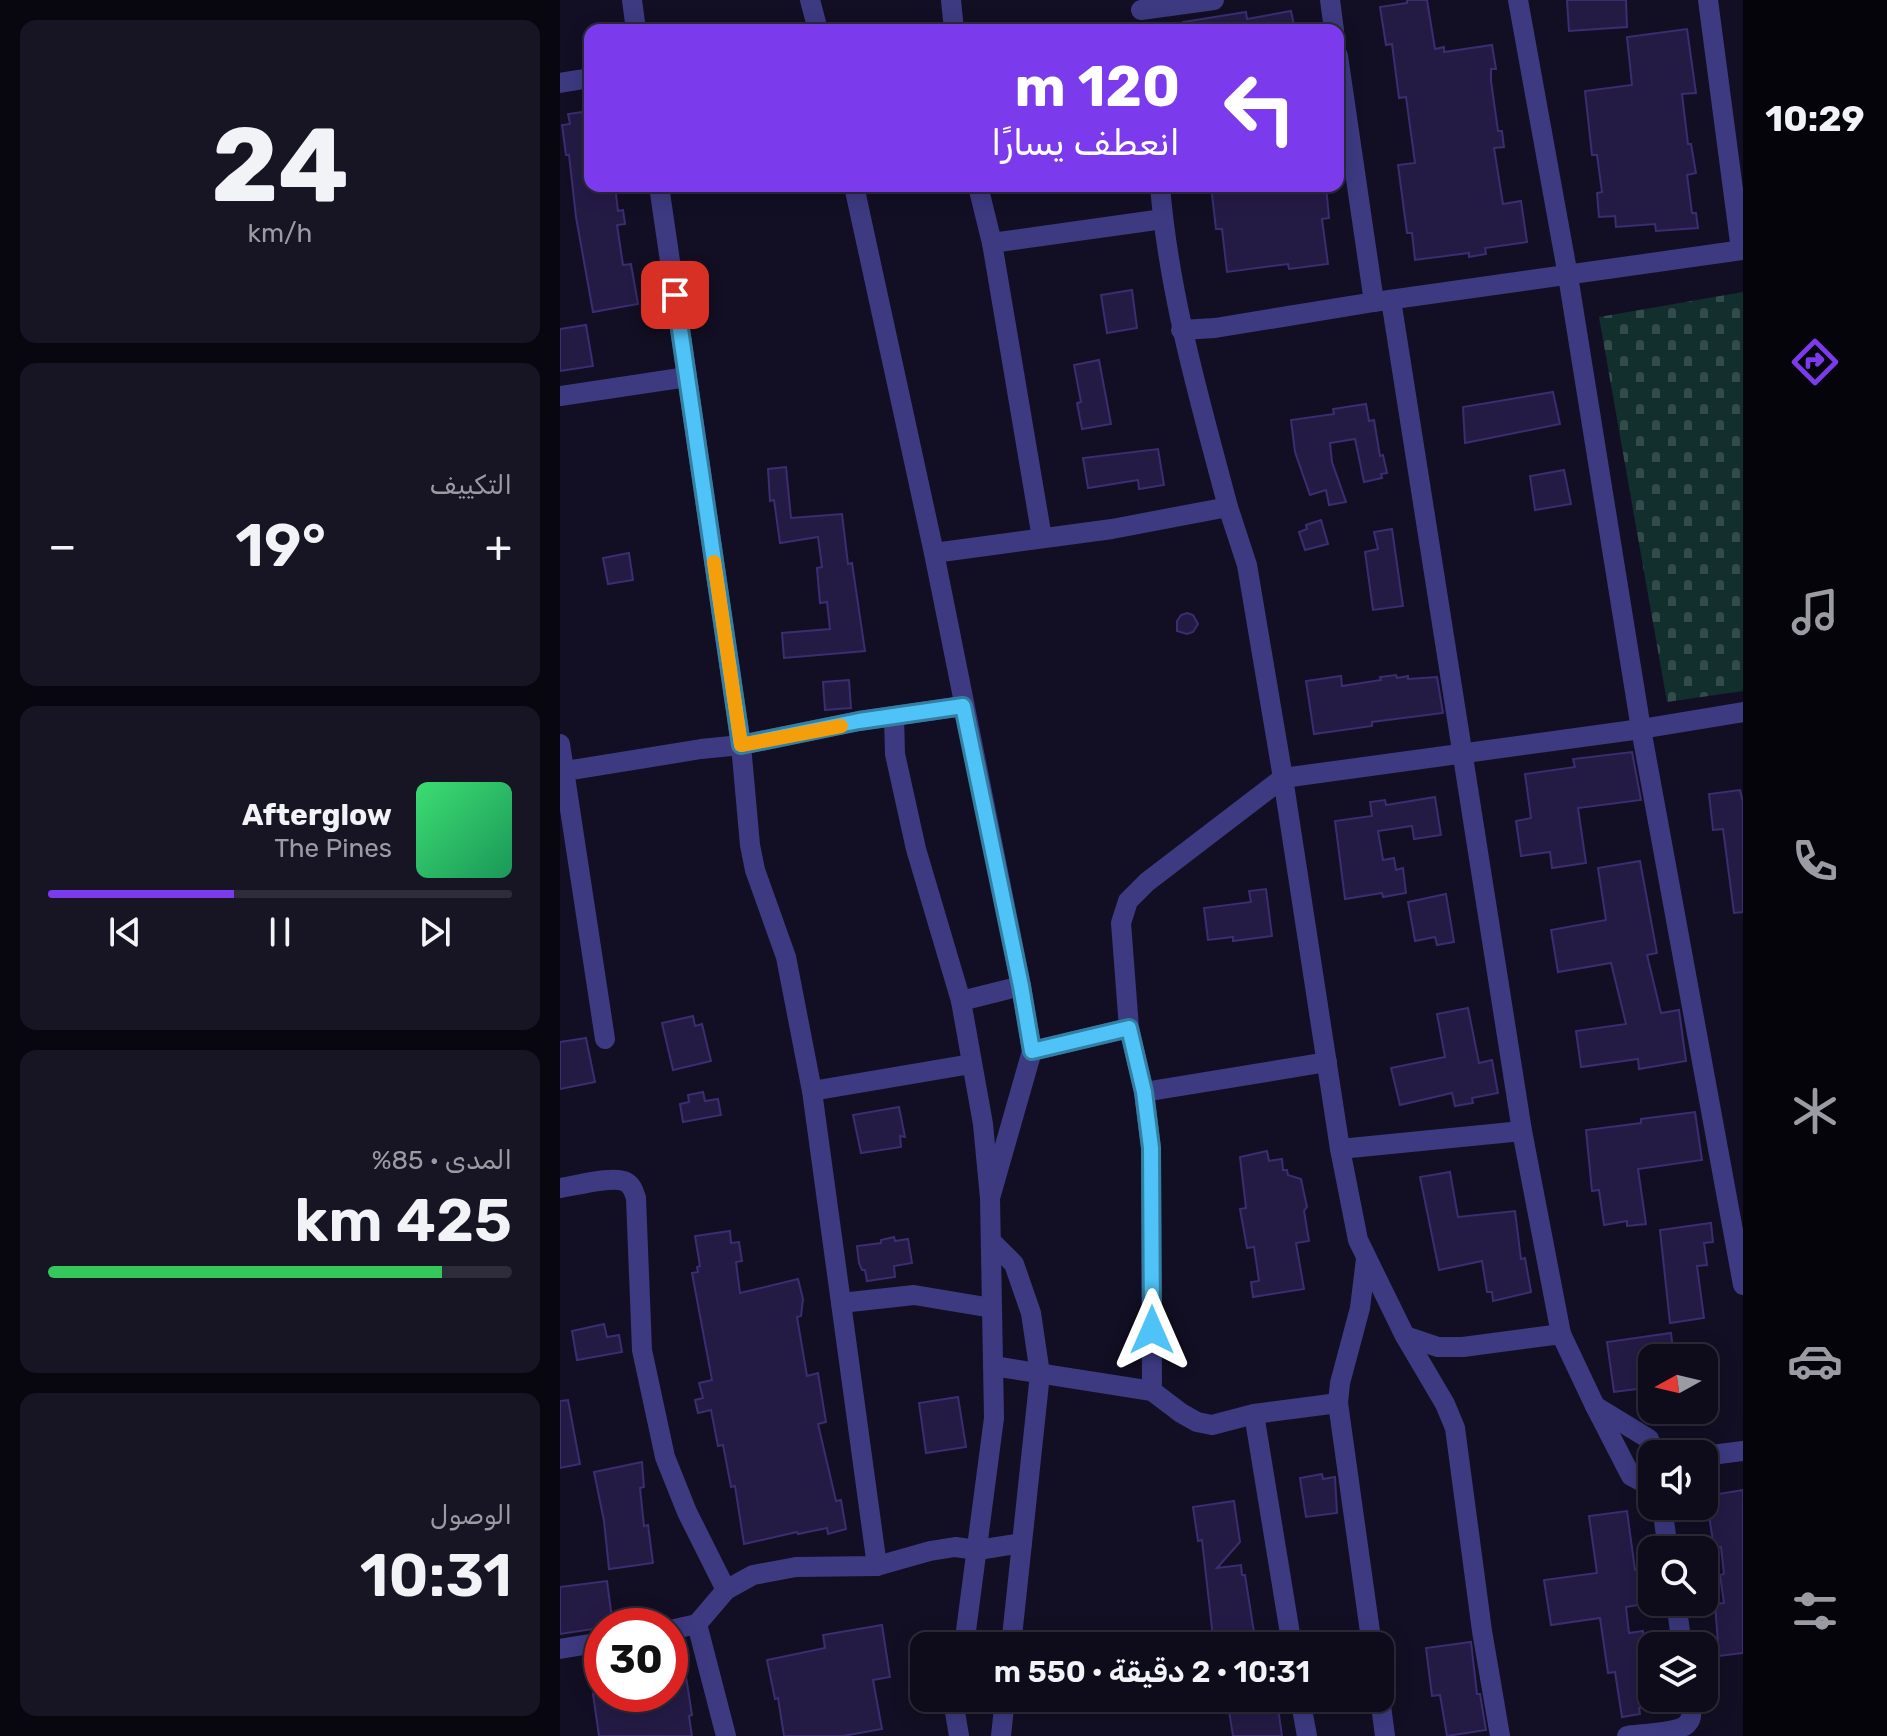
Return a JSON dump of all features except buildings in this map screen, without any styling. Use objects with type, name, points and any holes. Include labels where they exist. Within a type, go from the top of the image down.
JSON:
[{"type":"street","points":[[632,0],[635,24]]},
{"type":"street","points":[[810,0],[816,24]]},
{"type":"street","points":[[951,0],[953,24]]},
{"type":"street","points":[[1141,13],[1214,0]]},
{"type":"street","points":[[1330,0],[1333,24]]},
{"type":"street","points":[[1518,0],[1568,276],[1641,729],[1743,1285]]},
{"type":"street","points":[[1181,330],[1215,328],[1742,250],[1708,0]]},
{"type":"street","points":[[560,83],[584,79]]},
{"type":"street","points":[[1344,89],[1463,753],[1522,1131],[1561,1334],[1631,1476],[1638,1480]]},
{"type":"street","points":[[660,192],[741,745],[750,845],[755,870],[786,957],[812,1091],[877,1566]]},
{"type":"street","points":[[855,192],[934,553],[1032,1051],[990,1198]]},
{"type":"street","points":[[979,192],[992,243],[1042,538]]},
{"type":"street","points":[[1161,192],[1181,330],[1228,507],[1247,565],[1340,1149],[1358,1240],[1455,1428],[1482,1631],[1500,1736]]},
{"type":"street","points":[[992,243],[1163,219]]},
{"type":"street","points":[[560,396],[687,377]]},
{"type":"street","points":[[934,553],[1112,529],[1228,507]]},
{"type":"street","points":[[562,772],[689,750],[741,745],[963,706]]},
{"type":"street","points":[[1152,1391],[1151,1148],[1144,1092],[1129,1028],[1121,923],[1128,901],[1147,882],[1283,778],[1743,712]]},
{"type":"street","points":[[894,716],[895,754],[916,849],[961,1001],[983,1124],[990,1198],[994,1418],[966,1632]]},
{"type":"street","points":[[560,744],[605,1039]]},
{"type":"street","points":[[961,1001],[1021,986]]},
{"type":"street","points":[[1032,1051],[1129,1028]]},
{"type":"street","points":[[1144,1092],[1327,1062]]},
{"type":"street","points":[[812,1091],[971,1064]]},
{"type":"street","points":[[1340,1149],[1522,1131]]},
{"type":"street","points":[[560,1188],[617,1179],[629,1183],[633,1189],[636,1198],[642,1350],[665,1457],[682,1502],[726,1590]]},
{"type":"street","points":[[991,1241],[1014,1264],[1031,1313],[1040,1374],[1012,1632]]},
{"type":"street","points":[[1366,1259],[1360,1308],[1340,1383],[1338,1403],[1370,1632]]},
{"type":"street","points":[[841,1303],[914,1295],[992,1308]]},
{"type":"street","points":[[1405,1336],[1438,1347],[1463,1347],[1561,1334]]},
{"type":"street","points":[[993,1366],[1152,1391],[1197,1422],[1212,1425],[1254,1414],[1338,1403]]},
{"type":"street","points":[[1595,1406],[1649,1440]]},
{"type":"street","points":[[1254,1414],[1290,1632]]},
{"type":"street","points":[[1718,1454],[1743,1451]]},
{"type":"street","points":[[688,1626],[697,1624],[726,1590],[753,1575],[796,1567],[877,1566],[955,1547],[978,1550],[1022,1543]]},
{"type":"street","points":[[697,1624],[726,1736]]},
{"type":"street","points":[[560,1649],[584,1645]]},
{"type":"street","points":[[955,1712],[959,1736]]},
{"type":"street","points":[[1001,1736],[1004,1712]]},
{"type":"street","points":[[1303,1712],[1307,1736]]},
{"type":"street","points":[[1382,1712],[1385,1736]]},
{"type":"street","points":[[1627,1736],[1679,1729],[1688,1724],[1692,1712]]},
{"type":"green space","points":[[1743,292],[1743,691],[1667,702],[1599,317]]},
{"type":"slow traffic","points":[[714,562],[741,745],[841,726]]},
{"type":"route","points":[[675,295],[741,745],[859,721],[963,706],[1032,1051],[1129,1028],[1144,1092],[1151,1148],[1152,1330]]}]
